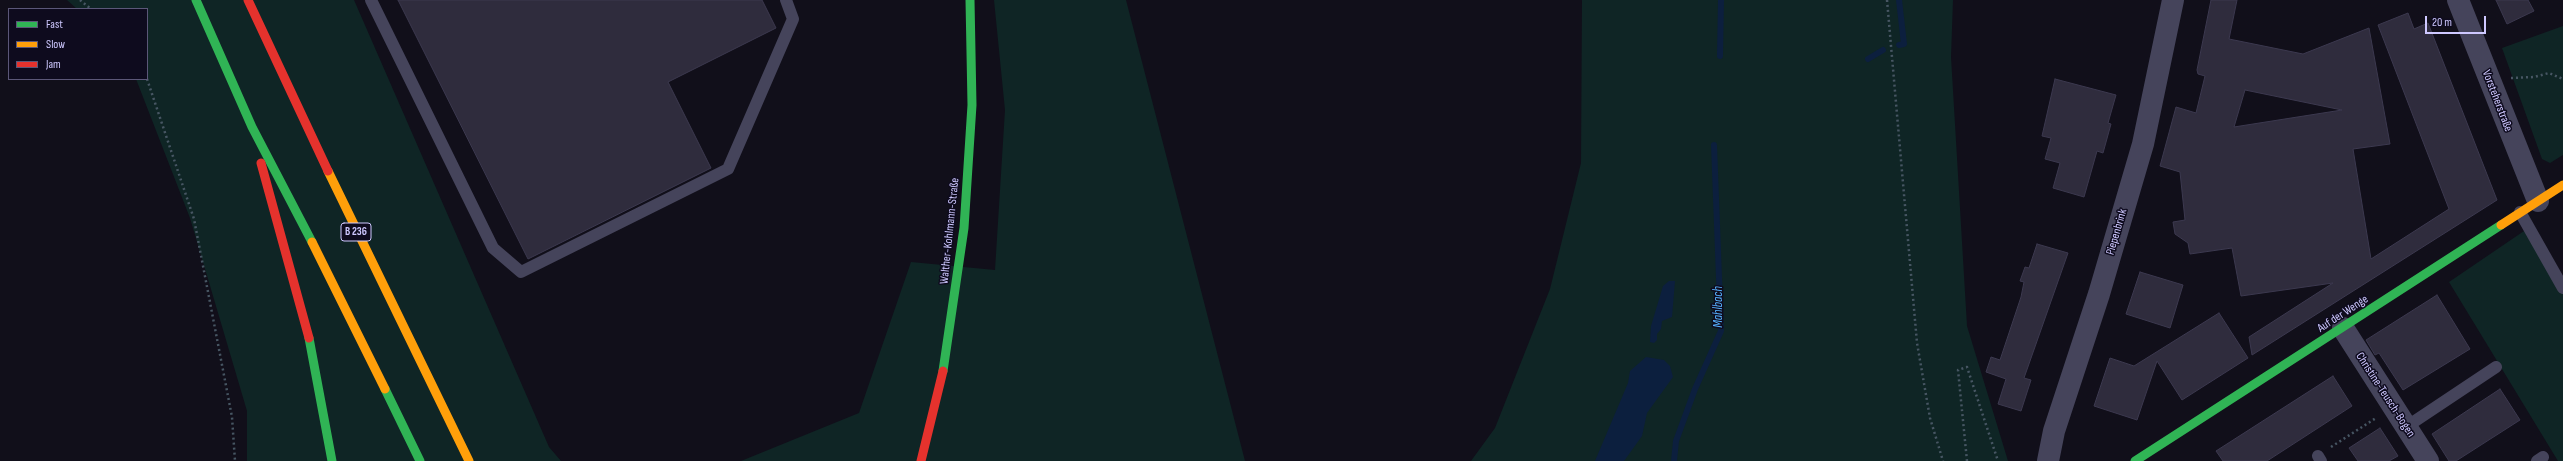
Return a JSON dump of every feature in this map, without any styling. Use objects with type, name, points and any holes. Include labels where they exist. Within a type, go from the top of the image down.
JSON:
[{"type":"main road","points":[[196,0],[252,127],[314,247],[420,461]]},
{"type":"main road","name":"B 236","points":[[248,0],[363,246],[469,461]]},
{"type":"main road","name":"Walther-Kohlmann-Straße","points":[[921,461],[942,374],[963,235],[972,105],[970,0]]},
{"type":"main road","points":[[252,127],[281,241],[305,318],[321,392],[332,461]]},
{"type":"main road","name":"Auf der Wenge","points":[[2135,461],[2563,185]]},
{"type":"street","name":"Piepenbrink","points":[[2048,461],[2054,431],[2098,294],[2143,144],[2173,0]]},
{"type":"street","name":"Vorsteherstraße","points":[[2458,0],[2529,206]]},
{"type":"street","name":"Christine-Teusch-Bogen","points":[[2343,328],[2428,461]]},
{"type":"lane","points":[[371,0],[493,248],[521,272],[728,169],[793,19],[786,0]]},
{"type":"lane","points":[[2529,206],[2563,288]]},
{"type":"lane","points":[[2406,427],[2496,367]]},
{"type":"path","points":[[80,0],[90,8]]},
{"type":"path","points":[[1887,0],[1917,343],[1930,418],[1943,461]]},
{"type":"path","points":[[2504,76],[2523,78],[2549,73],[2563,79]]},
{"type":"path","points":[[147,80],[194,218],[232,417],[235,461]]},
{"type":"path","points":[[1967,461],[1958,370],[1968,367],[1998,461]]},
{"type":"path","points":[[2319,458],[2394,407]]},
{"type":"green space","points":[[67,0],[354,0],[549,447],[561,461],[247,461],[247,411],[190,218],[136,80],[148,80],[148,8],[76,8]]},
{"type":"green space","points":[[994,0],[1126,0],[1245,461],[741,461],[859,413],[911,262],[995,270],[1005,110]]},
{"type":"green space","points":[[1582,0],[1953,0],[1951,57],[1967,326],[2008,461],[1471,461],[1495,428],[1550,289],[1581,163]]},
{"type":"green space","points":[[2563,26],[2563,155],[2550,163],[2542,159],[2502,48]]},
{"type":"green space","points":[[2524,231],[2563,292],[2563,461],[2558,461],[2449,282]]},
{"type":"water","points":[[1669,281],[1675,281],[1672,317],[1662,321],[1661,329],[1657,334],[1657,340],[1654,343],[1650,342],[1651,326],[1663,286]]},
{"type":"water","points":[[1646,357],[1664,360],[1670,366],[1673,377],[1647,413],[1642,436],[1624,461],[1595,461],[1628,383],[1630,371]]},
{"type":"building","points":[[398,0],[762,0],[776,28],[668,82],[711,168],[528,259]]},
{"type":"building","points":[[2211,0],[2237,0],[2229,39],[2303,54],[2369,28],[2390,144],[2353,149],[2371,259],[2449,209],[2378,25],[2408,13],[2414,29],[2428,23],[2497,200],[2252,355],[2249,337],[2333,283],[2241,296],[2232,248],[2190,254],[2188,243],[2175,234],[2173,222],[2185,220],[2180,172],[2160,166],[2176,107],[2196,113],[2205,76],[2198,74],[2197,70]],"holes":[[[2245,90],[2342,110],[2234,127]]]},
{"type":"building","points":[[2496,0],[2528,0],[2534,11],[2507,24]]},
{"type":"building","points":[[2055,79],[2116,95],[2108,123],[2111,124],[2103,153],[2097,151],[2084,197],[2053,188],[2060,163],[2045,159],[2051,138],[2042,136]]},
{"type":"building","points":[[2037,244],[2068,253],[2024,378],[2031,380],[2021,411],[1998,404],[2006,379],[1986,372],[1991,357],[2000,360],[2021,297],[2024,282],[2020,281],[2025,267],[2029,268]]},
{"type":"building","points":[[2140,272],[2183,285],[2170,328],[2126,314]]},
{"type":"building","points":[[2437,295],[2470,349],[2403,390],[2379,353],[2375,355],[2366,340]]},
{"type":"building","points":[[2219,313],[2248,358],[2182,400],[2157,361],[2137,420],[2094,406],[2110,358],[2134,366]]},
{"type":"building","points":[[2333,376],[2352,406],[2267,461],[2223,461],[2216,451]]},
{"type":"building","points":[[2500,389],[2520,420],[2456,461],[2449,461],[2432,434]]},
{"type":"building","points":[[2380,428],[2398,456],[2389,461],[2358,461],[2349,448]]},
{"type":"waterway","points":[[1720,56],[1721,0]]},
{"type":"waterway","name":"Mahlbach","points":[[1899,0],[1904,44],[1899,45]]},
{"type":"waterway","name":"Mahlbach","points":[[1868,59],[1883,50]]},
{"type":"waterway","name":"Mahlbach","points":[[1674,461],[1676,441],[1695,389],[1721,331],[1714,145]]},
{"type":"traffic: fast","points":[[196,0],[252,127],[312,242]]},
{"type":"traffic: fast","points":[[943,371],[964,228],[972,105],[970,0]]},
{"type":"traffic: fast","points":[[2135,461],[2501,225]]},
{"type":"traffic: fast","points":[[309,338],[332,461]]},
{"type":"traffic: fast","points":[[385,389],[420,461]]},
{"type":"traffic: slow","points":[[328,171],[469,461]]},
{"type":"traffic: slow","points":[[2501,225],[2563,185]]},
{"type":"traffic: slow","points":[[312,242],[385,389]]},
{"type":"traffic: jam","points":[[248,0],[328,171]]},
{"type":"traffic: jam","points":[[261,163],[309,338]]},
{"type":"traffic: jam","points":[[921,461],[943,371]]}]
